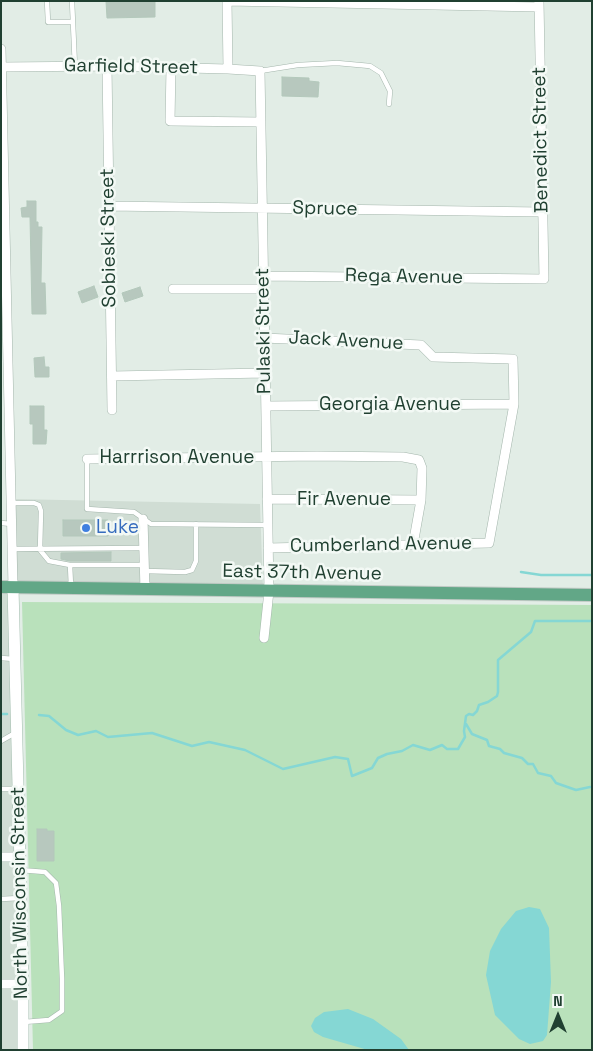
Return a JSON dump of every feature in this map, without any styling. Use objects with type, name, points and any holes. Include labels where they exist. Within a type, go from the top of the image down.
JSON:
[{"type":"main road","name":"East 37th Avenue","points":[[7,587],[592,595]]},
{"type":"street","points":[[228,68],[227,1],[539,4]]},
{"type":"street","name":"Benedict Street","points":[[539,4],[544,279]]},
{"type":"street","points":[[1,49],[6,454],[12,524],[12,549],[7,587]]},
{"type":"street","name":"Garfield Street","points":[[2,67],[107,66],[228,68],[260,71]]},
{"type":"street","name":"Sobieski Street","points":[[107,66],[112,410]]},
{"type":"street","points":[[170,67],[170,121],[261,122]]},
{"type":"street","name":"Pulaski Street","points":[[260,71],[269,591],[264,638]]},
{"type":"street","name":"Spruce","points":[[108,206],[542,212]]},
{"type":"street","name":"Rega Avenue","points":[[263,276],[544,279]]},
{"type":"street","points":[[173,289],[264,290]]},
{"type":"street","name":"Jack Avenue","points":[[264,338],[421,345],[433,357],[513,359]]},
{"type":"street","name":"Cumberland Avenue","points":[[268,548],[489,542],[514,404],[513,359]]},
{"type":"street","points":[[112,376],[265,373]]},
{"type":"street","name":"Georgia Avenue","points":[[266,406],[514,404]]},
{"type":"street","name":"Harrrison Avenue","points":[[87,459],[402,458],[419,460],[422,468],[421,500]]},
{"type":"street","name":"Fir Avenue","points":[[267,499],[421,500]]},
{"type":"street","points":[[413,545],[421,500]]},
{"type":"street","points":[[143,519],[145,590]]},
{"type":"street","name":"North Wisconsin Street","points":[[7,587],[14,659],[23,1050]]},
{"type":"street","points":[[1,856],[18,857]]},
{"type":"street","points":[[1,984],[22,984]]},
{"type":"lane","points":[[48,1],[48,22],[72,22]]},
{"type":"lane","points":[[72,1],[75,66]]},
{"type":"lane","points":[[260,71],[308,64],[337,63],[370,66],[381,73],[386,82],[390,91],[390,104]]},
{"type":"lane","points":[[87,459],[87,509],[134,512],[151,524],[268,525]]},
{"type":"lane","points":[[11,503],[34,503],[39,505],[41,511],[40,550],[49,561],[70,565],[144,568],[185,572],[192,570],[196,561],[196,524]]},
{"type":"lane","points":[[1,523],[12,524]]},
{"type":"lane","points":[[12,549],[143,548]]},
{"type":"lane","points":[[70,565],[71,588]]},
{"type":"lane","points":[[1,658],[14,659]]},
{"type":"lane","points":[[1,741],[16,732]]},
{"type":"lane","points":[[1,789],[17,789]]},
{"type":"lane","points":[[19,870],[45,872],[56,883],[59,906],[62,979],[62,1011],[49,1020],[22,1022]]},
{"type":"lane","points":[[1,899],[20,898]]},
{"type":"shaded area","points":[[13,499],[260,504],[263,589],[16,584]]},
{"type":"shaded area","points":[[1,590],[10,590],[19,1050],[1,1050]]},
{"type":"green space","points":[[22,602],[592,605],[592,1050],[33,1050]]},
{"type":"water","points":[[529,907],[540,909],[549,928],[551,982],[547,1035],[543,1041],[530,1044],[519,1039],[495,1015],[486,975],[490,951],[501,929],[516,911]]},
{"type":"water","points":[[348,1009],[373,1019],[401,1039],[409,1050],[368,1050],[323,1037],[314,1032],[311,1026],[315,1018],[324,1012]]},
{"type":"building","points":[[106,1],[155,1],[155,17],[107,18]]},
{"type":"building","points":[[282,77],[309,78],[309,81],[319,82],[318,97],[282,96]]},
{"type":"building","points":[[27,201],[36,201],[36,222],[38,222],[38,227],[42,227],[41,283],[45,283],[46,314],[32,314],[30,217],[22,217],[21,208],[27,207]]},
{"type":"building","points":[[94,286],[98,297],[82,303],[78,292]]},
{"type":"building","points":[[140,287],[143,296],[125,302],[122,293]]},
{"type":"building","points":[[44,357],[45,367],[49,367],[49,377],[35,377],[34,358]]},
{"type":"building","points":[[30,406],[44,406],[44,430],[47,430],[46,444],[33,444],[33,424],[30,424]]},
{"type":"building","name":"Luke","points":[[63,520],[108,520],[108,536],[63,536]]},
{"type":"building","name":"Luke","points":[[111,552],[111,561],[70,561],[61,559],[61,553]]},
{"type":"building","points":[[37,829],[54,831],[54,861],[37,861]]},
{"type":"waterway","points":[[521,572],[541,575],[592,575]]},
{"type":"waterway","points":[[39,715],[49,716],[66,730],[78,735],[96,731],[108,737],[152,733],[192,746],[209,742],[245,750],[283,769],[335,757],[348,759],[352,776],[372,768],[378,758],[402,751],[413,745],[430,750],[442,745],[447,749],[458,749],[465,737],[466,716],[469,714],[473,715],[479,705],[497,696],[498,660],[531,632],[535,621],[592,621]]},
{"type":"waterway","points":[[1,714],[7,714]]},
{"type":"waterway","points":[[466,724],[472,734],[487,740],[489,746],[522,758],[528,764],[533,764],[538,773],[551,776],[556,783],[576,790],[590,787]]},
{"type":"place","name":"Luke","points":[[86,528]]}]
